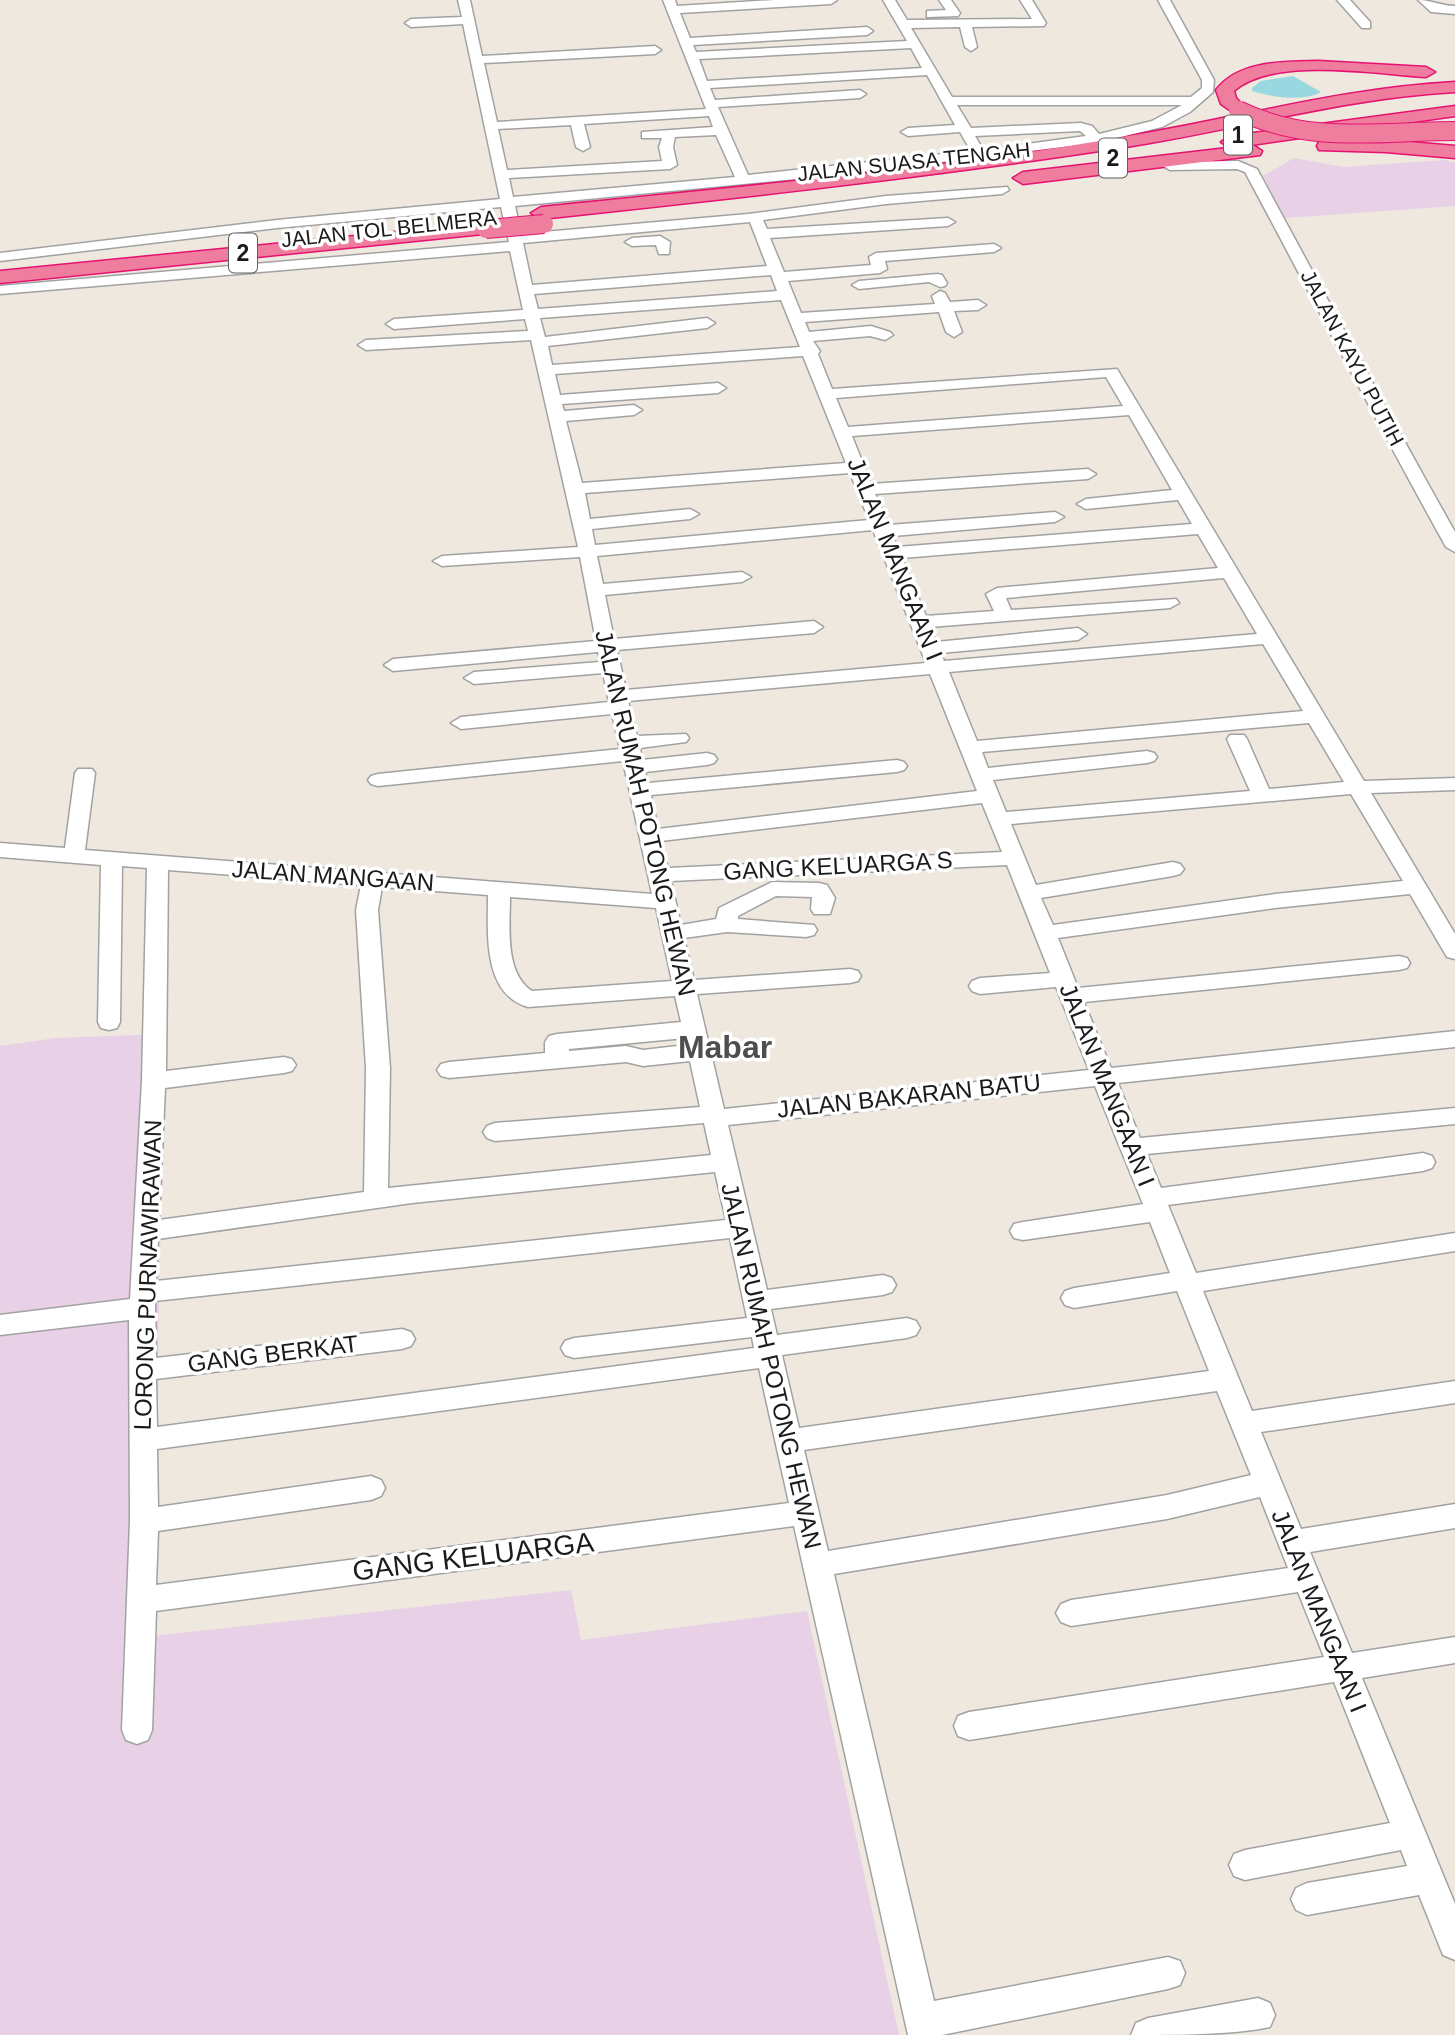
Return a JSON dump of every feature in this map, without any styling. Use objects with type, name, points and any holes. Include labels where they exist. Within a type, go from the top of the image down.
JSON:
[{"type":"highway","points":[[1455,72],[1324,67],[1269,69],[1234,80],[1228,85],[1225,95],[1232,105],[1246,115],[1293,130],[1338,133],[1455,131]]},
{"type":"highway","points":[[774,194],[1142,139],[1345,98],[1455,87]]},
{"type":"highway","name":"1","points":[[1019,164],[1341,120],[1455,99]]},
{"type":"highway","name":"2","points":[[774,194],[1066,164],[1455,111]]},
{"type":"highway","points":[[1043,175],[1313,140],[1385,139],[1455,145]]},
{"type":"highway","points":[[774,194],[1043,175],[1315,146],[1378,146],[1455,152]]},
{"type":"highway","name":"2","points":[[774,194],[1019,164]]},
{"type":"highway","name":"JALAN TOL BELMERA","points":[[0,277],[774,194]]},
{"type":"highway","name":"JALAN TOL BELMERA","points":[[0,268],[484,224]]},
{"type":"street","name":"JALAN RUMAH POTONG HEWAN","points":[[464,0],[506,202],[588,552],[606,649],[923,2028]]},
{"type":"street","points":[[889,0],[903,19],[979,154]]},
{"type":"street","points":[[903,19],[953,14],[946,0]]},
{"type":"street","points":[[903,19],[965,24],[1040,23],[1026,0]]},
{"type":"street","points":[[948,101],[1195,102],[1208,89],[1208,80],[1164,0]]},
{"type":"street","points":[[1343,0],[1366,25]]},
{"type":"street","points":[[1424,0],[1435,9],[1453,12]]},
{"type":"street","points":[[671,5],[831,1]]},
{"type":"street","points":[[671,5],[685,23],[685,42],[690,56],[743,180]]},
{"type":"street","points":[[411,23],[468,20]]},
{"type":"street","points":[[965,24],[971,47]]},
{"type":"street","points":[[685,42],[867,31]]},
{"type":"street","points":[[818,32],[829,49]]},
{"type":"street","points":[[476,56],[603,44]]},
{"type":"street","points":[[690,56],[915,44]]},
{"type":"street","points":[[476,56],[655,50]]},
{"type":"street","points":[[702,85],[932,71]]},
{"type":"street","points":[[490,126],[577,122],[939,84]]},
{"type":"street","name":"JALAN SUASA TENGAH","points":[[0,257],[277,224],[743,180],[1096,139],[1157,124],[1195,102]]},
{"type":"street","points":[[711,108],[747,107]]},
{"type":"street","points":[[577,122],[583,147]]},
{"type":"street","points":[[908,132],[1081,127],[1087,129],[1096,139]]},
{"type":"street","points":[[647,135],[721,131]]},
{"type":"street","points":[[502,174],[670,165],[666,146],[669,141],[667,134]]},
{"type":"street","name":"JALAN KAYU PUTIH","points":[[1170,166],[1238,165],[1250,169],[1322,299],[1379,413],[1455,547]]},
{"type":"street","points":[[759,226],[886,200],[1002,190]]},
{"type":"street","points":[[600,241],[759,226],[948,222]]},
{"type":"street","name":"JALAN MANGAAN I","points":[[759,226],[1409,1834],[1439,1889],[1455,1944]]},
{"type":"street","points":[[0,290],[516,242],[660,240],[663,242],[664,251]]},
{"type":"street","points":[[394,324],[534,315],[782,284],[880,269],[876,257],[994,248]]},
{"type":"street","points":[[526,290],[937,278],[954,332]]},
{"type":"street","points":[[805,335],[941,294],[978,305]]},
{"type":"street","points":[[366,345],[539,338],[706,323]]},
{"type":"street","points":[[546,370],[805,335],[871,331],[885,335]]},
{"type":"street","points":[[829,394],[1111,372],[1455,952]]},
{"type":"street","points":[[555,409],[718,388]]},
{"type":"street","points":[[555,409],[704,403]]},
{"type":"street","points":[[844,431],[1134,410]]},
{"type":"street","points":[[844,431],[900,424],[904,421],[902,414]]},
{"type":"street","points":[[573,484],[860,471],[1088,474]]},
{"type":"street","points":[[1086,504],[1184,494]]},
{"type":"street","points":[[582,525],[690,514]]},
{"type":"street","points":[[443,561],[588,552],[882,527],[1055,517]]},
{"type":"street","points":[[893,553],[1204,528]]},
{"type":"street","points":[[1005,616],[995,594],[997,593],[1230,572]]},
{"type":"street","points":[[595,590],[742,577]]},
{"type":"street","points":[[920,622],[1170,603]]},
{"type":"street","points":[[474,678],[768,617]]},
{"type":"street","points":[[695,631],[814,627]]},
{"type":"street","points":[[939,667],[1079,634]]},
{"type":"street","points":[[461,723],[619,702],[939,667],[1270,638]]},
{"type":"street","points":[[393,665],[606,649]]},
{"type":"street","points":[[939,667],[1093,670]]},
{"type":"street","points":[[971,747],[1228,734],[1321,723]]},
{"type":"street","points":[[1187,743],[1228,734]]},
{"type":"street","points":[[1228,734],[1262,795]]},
{"type":"street","points":[[632,755],[679,738]]},
{"type":"street","points":[[377,779],[632,755],[707,759]]},
{"type":"street","points":[[651,836],[987,785],[1147,757]]},
{"type":"street","points":[[640,790],[897,766]]},
{"type":"street","points":[[74,856],[85,773]]},
{"type":"street","points":[[1000,819],[1359,787],[1455,784]]},
{"type":"street","name":"JALAN MANGAAN","points":[[0,850],[666,902]]},
{"type":"street","name":"GANG KELUARGA S","points":[[660,875],[1016,858]]},
{"type":"street","points":[[108,1022],[112,859]]},
{"type":"street","name":"LORONG PURNAWIRAWAN","points":[[138,1730],[144,1521],[142,1300],[154,1081],[158,862]]},
{"type":"street","points":[[1030,893],[1173,870]]},
{"type":"street","points":[[373,879],[367,910],[378,1068],[376,1199]]},
{"type":"street","points":[[727,925],[727,914],[780,887],[819,890],[824,898],[822,909]]},
{"type":"street","points":[[1046,933],[1275,901],[1416,887]]},
{"type":"street","points":[[499,888],[502,964],[520,996],[536,1000],[850,976]]},
{"type":"street","points":[[672,933],[727,925],[806,930]]},
{"type":"street","points":[[980,986],[1068,987],[1399,963]]},
{"type":"street","name":"JALAN BAKARAN BATU","points":[[495,1132],[714,1116],[1455,1039]]},
{"type":"street","points":[[449,1070],[626,1054],[643,1058],[697,1040]]},
{"type":"street","points":[[154,1081],[284,1065]]},
{"type":"street","points":[[1133,1147],[1455,1116]]},
{"type":"street","points":[[146,1231],[376,1199],[724,1162]]},
{"type":"street","points":[[1023,1231],[1156,1205],[1423,1162]]},
{"type":"street","points":[[0,1325],[142,1300],[740,1228]]},
{"type":"street","points":[[1074,1298],[1455,1242]]},
{"type":"street","points":[[143,1440],[764,1332],[883,1285]]},
{"type":"street","points":[[575,1348],[764,1332],[907,1328]]},
{"type":"street","name":"GANG BERKAT","points":[[144,1370],[402,1339]]},
{"type":"street","points":[[789,1441],[1226,1379]]},
{"type":"street","points":[[1244,1423],[1455,1392]]},
{"type":"street","points":[[817,1565],[1167,1507],[1268,1483]]},
{"type":"street","points":[[144,1521],[371,1488]]},
{"type":"street","name":"GANG KELUARGA","points":[[140,1600],[805,1513]]},
{"type":"street","points":[[1292,1543],[1455,1516]]},
{"type":"street","points":[[1072,1613],[1306,1578]]},
{"type":"street","points":[[969,1726],[1455,1650]]},
{"type":"street","points":[[1245,1866],[1409,1834]]},
{"type":"street","points":[[1307,1899],[1439,1889]]},
{"type":"street","points":[[923,2028],[1168,1973]]},
{"type":"street","points":[[1148,2035],[1258,2015]]},
{"type":"shaded area","points":[[1294,158],[1343,167],[1445,160],[1455,163],[1455,206],[1285,218],[1263,176]]},
{"type":"shaded area","points":[[164,1034],[153,1636],[571,1590],[581,1640],[807,1611],[899,2035],[0,2035],[0,1046],[56,1038]]},
{"type":"water","points":[[1293,76],[1321,92],[1297,98],[1252,91],[1261,81]]},
{"type":"district","name":"Mabar","points":[[725,1047]]}]
